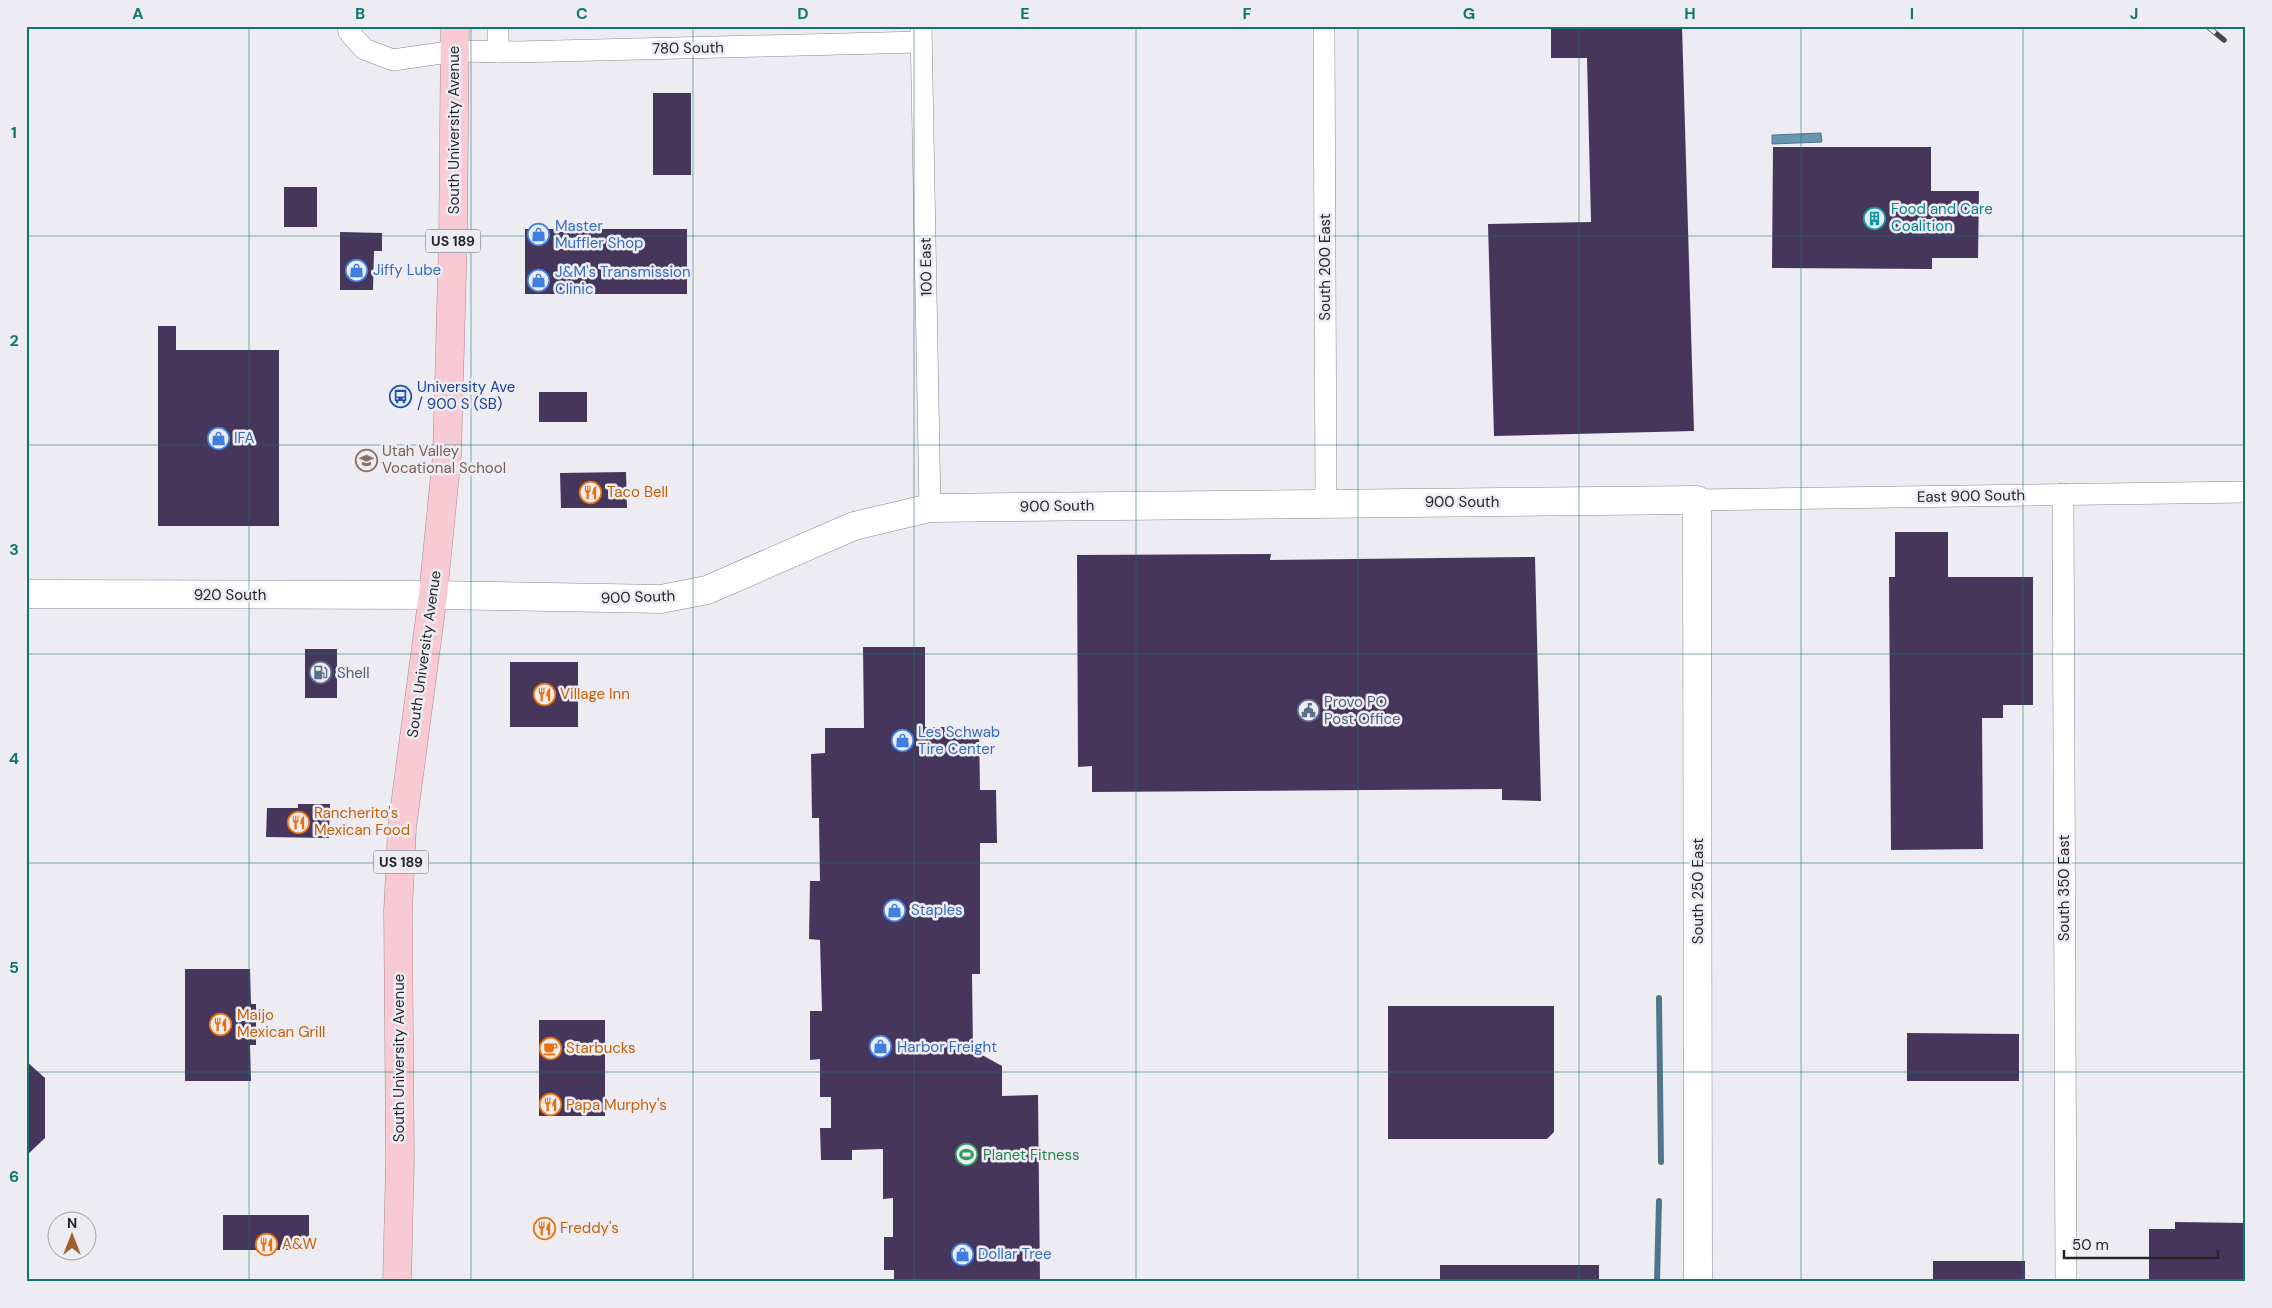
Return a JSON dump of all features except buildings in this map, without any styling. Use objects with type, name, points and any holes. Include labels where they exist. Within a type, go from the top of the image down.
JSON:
[{"type":"highway","name":"South University Avenue","points":[[397,1282],[400,1160],[398,911],[402,828],[433,595],[447,455],[453,237],[455,39]]},
{"type":"street","name":"780 South","points":[[348,26],[350,32],[364,49],[393,60],[455,39],[498,52],[921,34]]},
{"type":"street","points":[[498,26],[498,52]]},
{"type":"street","name":"South 200 East","points":[[1324,31],[1326,503]]},
{"type":"street","name":"100 East","points":[[921,34],[930,508]]},
{"type":"street","name":"East 900 South","points":[[1697,500],[2246,492]]},
{"type":"street","name":"South 350 East","points":[[2063,494],[2066,1282]]},
{"type":"street","name":"900 South","points":[[433,595],[661,599],[708,590],[854,526],[930,508],[1697,500]]},
{"type":"street","name":"South 250 East","points":[[1697,500],[1698,1282]]},
{"type":"street","name":"920 South","points":[[26,594],[433,595]]},
{"type":"water","points":[[1821,133],[1822,142],[1772,144],[1772,135]]},
{"type":"waterway","points":[[1659,998],[1661,1162]]},
{"type":"waterway","points":[[1657,1282],[1659,1201]]},
{"type":"railway","points":[[2207,26],[2224,40]]},
{"type":"place","name":"Food and Care Coalition","points":[[1875,218]]},
{"type":"place","name":"Master Muffler Shop","points":[[539,235]]},
{"type":"place","name":"Jiffy Lube","points":[[357,270]]},
{"type":"place","name":"J&M's Transmission Clinic","points":[[539,281]]},
{"type":"place","name":"University Ave / 900 S (SB)","points":[[401,396]]},
{"type":"place","name":"IFA","points":[[218,438]]},
{"type":"place","name":"Utah Valley Vocational School","points":[[366,460]]},
{"type":"place","name":"Taco Bell","points":[[591,492]]},
{"type":"place","name":"Shell","points":[[321,673]]},
{"type":"place","name":"Village Inn","points":[[544,694]]},
{"type":"place","name":"Provo PO Post Office","points":[[1308,711]]},
{"type":"place","name":"Les Schwab Tire Center","points":[[902,741]]},
{"type":"place","name":"Rancherito's Mexican Food","points":[[298,822]]},
{"type":"place","name":"Staples","points":[[895,910]]},
{"type":"place","name":"Maijo Mexican Grill","points":[[221,1024]]},
{"type":"place","name":"Harbor Freight","points":[[881,1047]]},
{"type":"place","name":"Starbucks","points":[[550,1048]]},
{"type":"place","name":"Papa Murphy's","points":[[550,1105]]},
{"type":"place","name":"Planet Fitness","points":[[967,1155]]},
{"type":"place","name":"Freddy's","points":[[544,1228]]},
{"type":"place","name":"A&W","points":[[266,1244]]},
{"type":"place","name":"Dollar Tree","points":[[962,1254]]}]
